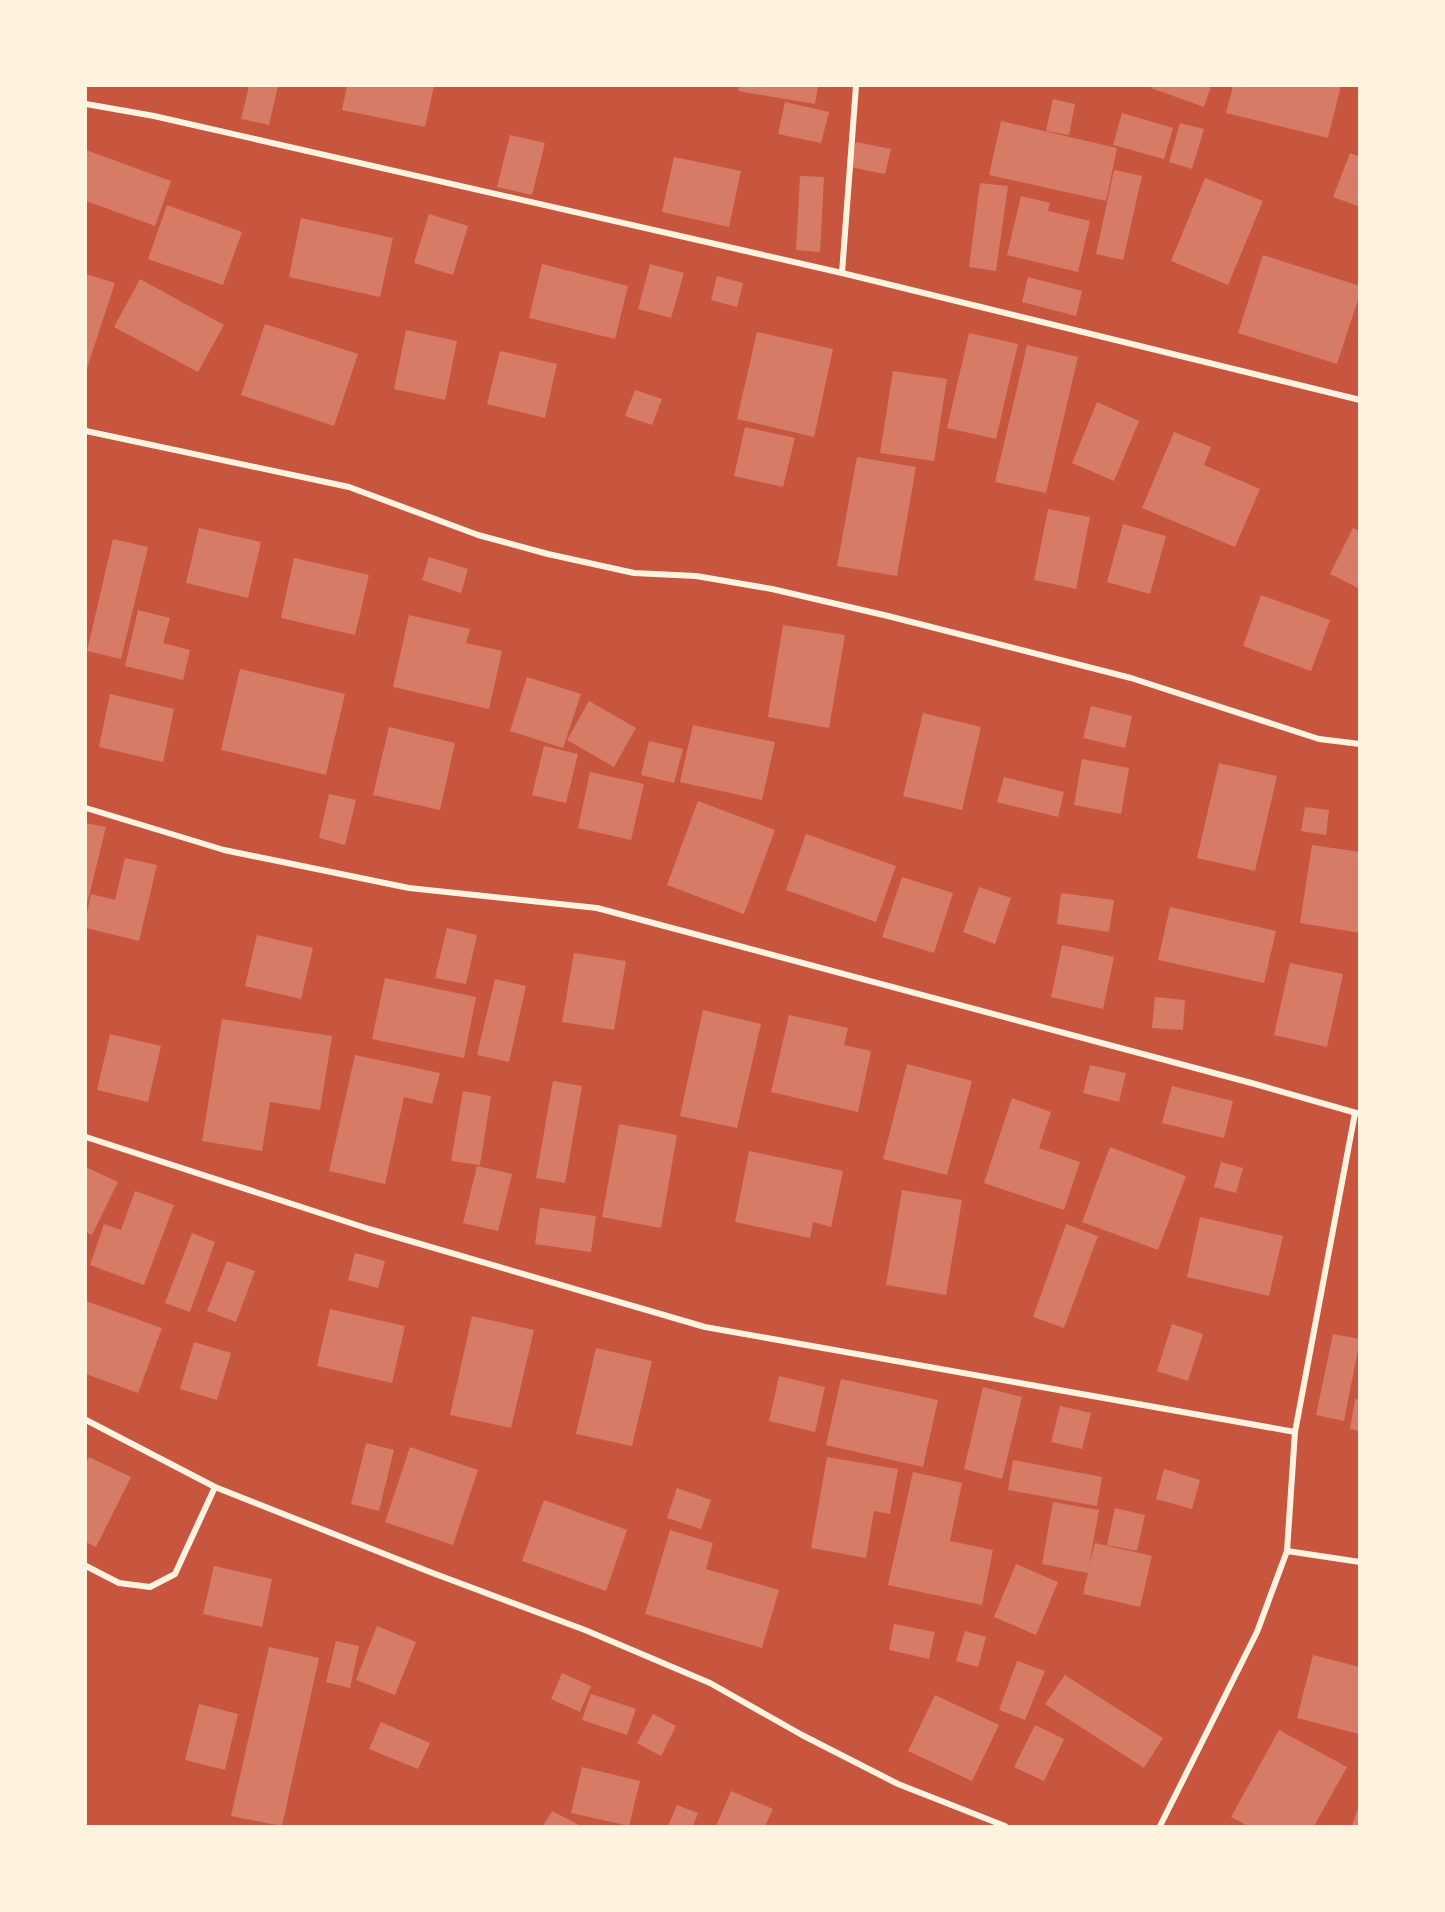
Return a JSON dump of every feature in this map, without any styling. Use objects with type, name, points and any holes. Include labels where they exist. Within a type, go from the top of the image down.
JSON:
[{"type":"street","points":[[842,273],[856,86]]},
{"type":"street","points":[[86,104],[154,116],[842,273],[1359,400]]},
{"type":"street","points":[[86,431],[349,487],[478,535],[548,554],[634,573],[696,576],[772,589],[888,616],[1131,678],[1319,739],[1359,744]]},
{"type":"street","points":[[86,808],[224,850],[409,888],[597,908],[1255,1084],[1357,1114],[1295,1432],[1287,1551],[1257,1632],[1160,1827]]},
{"type":"street","points":[[86,1137],[369,1229],[705,1327],[1295,1432]]},
{"type":"street","points":[[86,1420],[215,1487],[585,1630],[710,1683],[802,1735],[898,1784],[1005,1827]]},
{"type":"street","points":[[86,1566],[119,1583],[150,1587],[175,1574],[215,1487]]},
{"type":"street","points":[[1287,1551],[1359,1562]]},
{"type":"building","points":[[249,86],[278,86],[269,125],[241,119]]},
{"type":"building","points":[[347,86],[434,86],[425,127],[342,110]]},
{"type":"building","points":[[739,86],[818,86],[815,104],[738,91]]},
{"type":"building","points":[[1152,86],[1211,86],[1204,107],[1151,88]]},
{"type":"building","points":[[1233,86],[1341,86],[1328,138],[1226,113]]},
{"type":"building","points":[[1053,99],[1075,104],[1069,135],[1046,131]]},
{"type":"building","points":[[785,102],[829,112],[821,143],[778,134]]},
{"type":"building","points":[[1122,113],[1173,128],[1164,159],[1113,145]]},
{"type":"building","points":[[1001,121],[1117,148],[1106,201],[989,175]]},
{"type":"building","points":[[1180,123],[1204,129],[1192,169],[1169,162]]},
{"type":"building","points":[[510,135],[545,143],[532,195],[497,187]]},
{"type":"building","points":[[856,142],[891,149],[885,174],[850,167]]},
{"type":"building","points":[[86,150],[171,181],[155,226],[86,201]]},
{"type":"building","points":[[1350,153],[1360,157],[1360,207],[1333,197]]},
{"type":"building","points":[[674,157],[741,171],[729,227],[662,212]]},
{"type":"building","points":[[1114,170],[1142,176],[1123,260],[1096,254]]},
{"type":"building","points":[[800,176],[824,177],[820,252],[796,250]]},
{"type":"building","points":[[1205,178],[1263,201],[1228,285],[1171,261]]},
{"type":"building","points":[[980,183],[1008,186],[996,271],[969,267]]},
{"type":"building","points":[[1021,196],[1050,203],[1048,211],[1090,221],[1078,272],[1007,255]]},
{"type":"building","points":[[167,205],[242,232],[223,285],[148,259]]},
{"type":"building","points":[[429,214],[468,226],[453,275],[414,263]]},
{"type":"building","points":[[301,218],[393,238],[380,297],[289,277]]},
{"type":"building","points":[[1263,255],[1360,286],[1360,294],[1337,364],[1238,333]]},
{"type":"building","points":[[542,264],[628,286],[615,339],[529,318]]},
{"type":"building","points":[[650,264],[684,273],[671,318],[638,309]]},
{"type":"building","points":[[86,274],[115,283],[86,371]]},
{"type":"building","points":[[717,276],[743,283],[737,307],[711,300]]},
{"type":"building","points":[[1028,277],[1082,291],[1076,316],[1022,302]]},
{"type":"building","points":[[140,279],[224,325],[198,372],[114,327]]},
{"type":"building","points":[[265,324],[358,354],[334,426],[241,395]]},
{"type":"building","points":[[406,330],[457,341],[445,400],[394,389]]},
{"type":"building","points":[[757,332],[833,349],[814,437],[737,419]]},
{"type":"building","points":[[969,333],[1018,344],[996,439],[947,428]]},
{"type":"building","points":[[1027,345],[1078,357],[1046,493],[995,482]]},
{"type":"building","points":[[500,351],[557,364],[545,418],[487,404]]},
{"type":"building","points":[[893,371],[947,379],[934,461],[880,453]]},
{"type":"building","points":[[635,390],[662,399],[652,425],[625,416]]},
{"type":"building","points":[[1097,402],[1139,421],[1114,481],[1072,463]]},
{"type":"building","points":[[745,427],[795,438],[783,487],[734,476]]},
{"type":"building","points":[[1174,432],[1211,447],[1204,465],[1260,489],[1235,547],[1142,508]]},
{"type":"building","points":[[857,457],[916,467],[897,576],[837,566]]},
{"type":"building","points":[[1048,509],[1090,517],[1076,589],[1034,580]]},
{"type":"building","points":[[1123,524],[1166,536],[1150,594],[1107,582]]},
{"type":"building","points":[[199,528],[261,542],[248,598],[186,583]]},
{"type":"building","points":[[1353,528],[1360,531],[1360,589],[1330,574]]},
{"type":"building","points":[[113,539],[148,547],[121,659],[87,651]]},
{"type":"building","points":[[429,557],[468,569],[461,593],[422,580]]},
{"type":"building","points":[[294,558],[369,575],[355,635],[281,618]]},
{"type":"building","points":[[1261,595],[1330,620],[1311,671],[1243,646]]},
{"type":"building","points":[[138,610],[170,618],[163,643],[190,650],[183,680],[125,666]]},
{"type":"building","points":[[409,615],[470,629],[466,643],[502,651],[489,709],[393,687]]},
{"type":"building","points":[[783,625],[845,635],[829,728],[768,717]]},
{"type":"building","points":[[240,669],[345,694],[326,775],[221,750]]},
{"type":"building","points":[[527,677],[581,694],[563,748],[510,731]]},
{"type":"building","points":[[110,694],[174,709],[163,762],[99,747]]},
{"type":"building","points":[[589,701],[636,728],[614,767],[567,740]]},
{"type":"building","points":[[1091,706],[1132,716],[1125,748],[1083,738]]},
{"type":"building","points":[[923,713],[981,727],[962,810],[903,796]]},
{"type":"building","points":[[693,725],[775,742],[762,800],[680,782]]},
{"type":"building","points":[[389,727],[455,743],[440,810],[373,795]]},
{"type":"building","points":[[649,741],[683,749],[674,783],[641,775]]},
{"type":"building","points":[[544,746],[578,754],[566,803],[532,795]]},
{"type":"building","points":[[1082,759],[1129,768],[1121,814],[1074,805]]},
{"type":"building","points":[[1219,763],[1277,776],[1255,871],[1197,858]]},
{"type":"building","points":[[590,772],[644,784],[631,840],[578,828]]},
{"type":"building","points":[[1004,777],[1064,792],[1058,817],[997,802]]},
{"type":"building","points":[[329,794],[356,800],[345,845],[319,838]]},
{"type":"building","points":[[698,801],[775,830],[744,914],[667,885]]},
{"type":"building","points":[[1305,807],[1329,810],[1326,835],[1301,831]]},
{"type":"building","points":[[86,823],[106,827],[86,908]]},
{"type":"building","points":[[806,834],[896,866],[876,922],[786,890]]},
{"type":"building","points":[[1312,845],[1360,852],[1360,933],[1300,923]]},
{"type":"building","points":[[125,858],[157,865],[139,941],[86,928],[91,894],[115,900]]},
{"type":"building","points":[[902,877],[953,893],[934,953],[882,937]]},
{"type":"building","points":[[979,887],[1011,898],[995,944],[963,932]]},
{"type":"building","points":[[1061,893],[1114,900],[1109,932],[1057,924]]},
{"type":"building","points":[[1170,907],[1276,931],[1264,983],[1158,960]]},
{"type":"building","points":[[447,928],[477,935],[466,984],[435,978]]},
{"type":"building","points":[[257,935],[313,948],[301,999],[245,986]]},
{"type":"building","points":[[1062,945],[1114,957],[1103,1009],[1051,997]]},
{"type":"building","points":[[574,953],[626,961],[614,1030],[562,1022]]},
{"type":"building","points":[[1290,963],[1343,974],[1327,1047],[1274,1035]]},
{"type":"building","points":[[385,978],[476,997],[464,1058],[372,1039]]},
{"type":"building","points":[[495,979],[526,986],[509,1062],[477,1055]]},
{"type":"building","points":[[1155,997],[1185,1000],[1183,1030],[1152,1028]]},
{"type":"building","points":[[703,1010],[761,1024],[737,1128],[680,1116]]},
{"type":"building","points":[[789,1015],[848,1028],[844,1045],[871,1051],[858,1112],[771,1092]]},
{"type":"building","points":[[222,1019],[332,1036],[320,1110],[270,1102],[262,1151],[202,1141]]},
{"type":"building","points":[[110,1034],[161,1046],[148,1102],[97,1090]]},
{"type":"building","points":[[355,1055],[440,1073],[432,1104],[404,1097],[385,1184],[329,1171]]},
{"type":"building","points":[[907,1064],[972,1081],[947,1175],[883,1159]]},
{"type":"building","points":[[1090,1065],[1126,1073],[1119,1102],[1083,1093]]},
{"type":"building","points":[[553,1081],[582,1086],[565,1183],[536,1178]]},
{"type":"building","points":[[1172,1086],[1233,1101],[1224,1138],[1162,1123]]},
{"type":"building","points":[[463,1091],[491,1096],[480,1165],[451,1161]]},
{"type":"building","points":[[1012,1098],[1051,1112],[1039,1148],[1080,1162],[1064,1210],[984,1183]]},
{"type":"building","points":[[619,1124],[677,1135],[661,1228],[602,1217]]},
{"type":"building","points":[[1110,1147],[1186,1176],[1158,1250],[1082,1222]]},
{"type":"building","points":[[749,1151],[843,1171],[831,1227],[813,1222],[810,1238],[735,1222]]},
{"type":"building","points":[[1221,1162],[1243,1168],[1236,1193],[1214,1187]]},
{"type":"building","points":[[477,1166],[512,1174],[498,1231],[463,1223]]},
{"type":"building","points":[[86,1167],[118,1182],[92,1235],[86,1232]]},
{"type":"building","points":[[902,1190],[962,1200],[946,1295],[886,1285]]},
{"type":"building","points":[[135,1191],[174,1205],[144,1285],[90,1265],[104,1224],[121,1230]]},
{"type":"building","points":[[540,1208],[596,1216],[591,1252],[535,1244]]},
{"type":"building","points":[[1200,1217],[1283,1236],[1269,1296],[1187,1277]]},
{"type":"building","points":[[1066,1224],[1098,1236],[1064,1328],[1033,1317]]},
{"type":"building","points":[[192,1233],[215,1242],[190,1312],[165,1303]]},
{"type":"building","points":[[355,1253],[385,1261],[378,1288],[348,1280]]},
{"type":"building","points":[[227,1261],[255,1271],[236,1322],[207,1311]]},
{"type":"building","points":[[86,1301],[162,1328],[138,1393],[86,1374]]},
{"type":"building","points":[[330,1309],[405,1326],[392,1383],[317,1366]]},
{"type":"building","points":[[472,1316],[534,1330],[511,1428],[450,1415]]},
{"type":"building","points":[[1172,1324],[1203,1334],[1188,1381],[1157,1371]]},
{"type":"building","points":[[1333,1334],[1360,1339],[1344,1421],[1316,1415]]},
{"type":"building","points":[[194,1342],[231,1353],[217,1400],[180,1389]]},
{"type":"building","points":[[596,1348],[652,1361],[632,1446],[576,1434]]},
{"type":"building","points":[[779,1376],[825,1387],[815,1432],[769,1421]]},
{"type":"building","points":[[841,1379],[938,1400],[923,1467],[826,1445]]},
{"type":"building","points":[[983,1387],[1022,1397],[1002,1479],[964,1469]]},
{"type":"building","points":[[1355,1399],[1360,1400],[1360,1431],[1350,1429]]},
{"type":"building","points":[[1060,1406],[1091,1413],[1082,1449],[1051,1442]]},
{"type":"building","points":[[366,1443],[394,1450],[379,1511],[351,1504]]},
{"type":"building","points":[[410,1447],[478,1470],[453,1545],[385,1522]]},
{"type":"building","points":[[89,1457],[131,1477],[96,1547],[86,1542],[86,1464]]},
{"type":"building","points":[[827,1457],[898,1469],[890,1514],[874,1511],[866,1558],[811,1548]]},
{"type":"building","points":[[1013,1460],[1102,1477],[1097,1506],[1008,1490]]},
{"type":"building","points":[[1164,1469],[1200,1480],[1192,1509],[1156,1499]]},
{"type":"building","points":[[913,1472],[962,1483],[950,1541],[993,1550],[982,1605],[888,1585]]},
{"type":"building","points":[[677,1488],[711,1500],[701,1529],[667,1518]]},
{"type":"building","points":[[544,1500],[627,1530],[606,1591],[522,1561]]},
{"type":"building","points":[[1053,1502],[1099,1510],[1089,1566],[1095,1543],[1152,1556],[1140,1607],[1083,1594],[1088,1573],[1042,1564]]},
{"type":"building","points":[[1115,1508],[1145,1515],[1137,1551],[1107,1545]]},
{"type":"building","points":[[670,1530],[713,1543],[706,1569],[779,1590],[762,1648],[645,1614]]},
{"type":"building","points":[[1016,1564],[1058,1582],[1036,1635],[994,1617]]},
{"type":"building","points":[[214,1566],[272,1579],[262,1627],[203,1614]]},
{"type":"building","points":[[894,1624],[935,1632],[929,1659],[889,1650]]},
{"type":"building","points":[[377,1626],[416,1642],[395,1695],[356,1680]]},
{"type":"building","points":[[965,1631],[986,1637],[978,1667],[956,1661]]},
{"type":"building","points":[[336,1641],[359,1646],[350,1688],[326,1682]]},
{"type":"building","points":[[269,1647],[319,1658],[282,1826],[231,1816]]},
{"type":"building","points":[[1313,1655],[1360,1667],[1359,1734],[1297,1718]]},
{"type":"building","points":[[1017,1661],[1045,1671],[1025,1720],[999,1710]]},
{"type":"building","points":[[562,1673],[591,1686],[580,1712],[551,1699]]},
{"type":"building","points":[[1065,1675],[1163,1738],[1144,1768],[1045,1704]]},
{"type":"building","points":[[591,1694],[636,1709],[627,1735],[582,1720]]},
{"type":"building","points":[[935,1695],[999,1725],[972,1781],[908,1751]]},
{"type":"building","points":[[199,1704],[238,1714],[225,1770],[185,1760]]},
{"type":"building","points":[[653,1714],[676,1726],[661,1756],[637,1743]]},
{"type":"building","points":[[381,1722],[430,1743],[418,1769],[369,1749]]},
{"type":"building","points":[[1035,1725],[1064,1739],[1044,1781],[1014,1767]]},
{"type":"building","points":[[1279,1730],[1347,1767],[1314,1826],[1248,1826],[1231,1817]]},
{"type":"building","points":[[582,1767],[640,1781],[629,1826],[571,1813]]},
{"type":"building","points":[[731,1791],[773,1809],[765,1826],[716,1826]]},
{"type":"building","points":[[677,1805],[698,1813],[693,1826],[668,1826]]},
{"type":"building","points":[[1359,1805],[1360,1826],[1352,1826]]},
{"type":"building","points":[[552,1811],[581,1826],[543,1826]]}]
